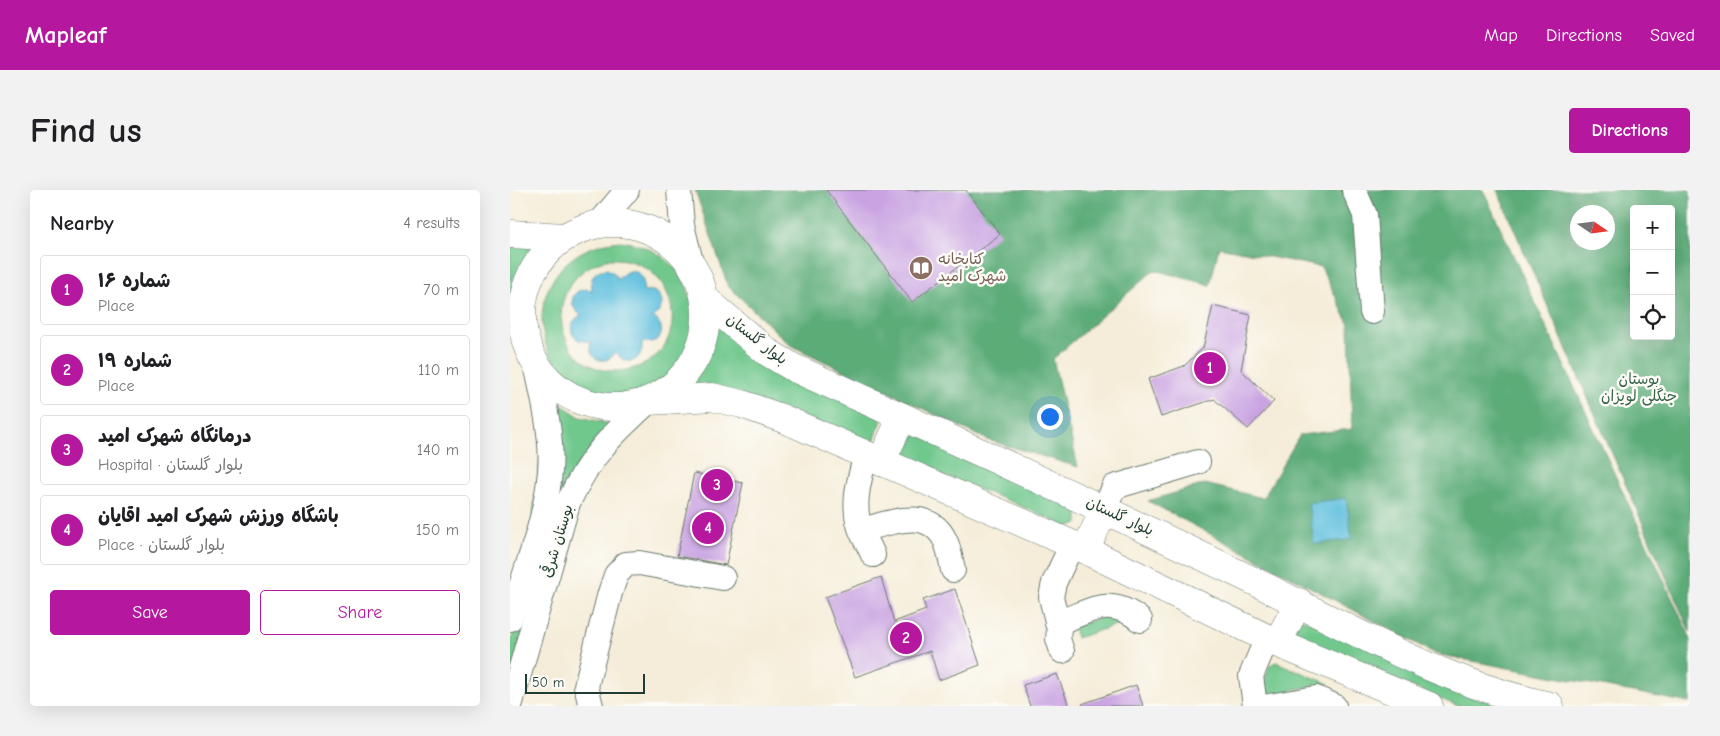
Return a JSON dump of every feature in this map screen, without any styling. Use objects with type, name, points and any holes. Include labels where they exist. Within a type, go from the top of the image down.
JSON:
[{"type":"main road","points":[[532,353],[522,312],[530,277],[551,248],[565,237],[599,224],[617,222],[652,230],[681,251],[692,266],[705,299],[706,317],[698,352],[689,368],[677,382],[649,401]]},
{"type":"main road","points":[[510,234],[565,237]]},
{"type":"main road","name":"بلوار گلستان","points":[[705,299],[767,352],[794,368],[1106,509],[1410,658],[1469,684],[1518,699],[1550,706]]},
{"type":"main road","points":[[510,319],[548,378],[561,390],[585,402],[612,407],[649,401],[712,397],[742,404],[874,458],[1078,547],[1272,641],[1428,706]]},
{"type":"main road","points":[[874,458],[902,416]]},
{"type":"main road","points":[[1078,547],[1106,509]]},
{"type":"main road","points":[[1272,641],[1299,602]]},
{"type":"street","points":[[599,224],[627,190]]},
{"type":"street","points":[[679,190],[682,225],[692,266]]},
{"type":"street","points":[[1354,190],[1365,215],[1372,312]]},
{"type":"street","name":"بوستان شرقی","points":[[510,619],[536,535],[551,470],[547,425],[532,353]]},
{"type":"street","name":"بوستان شرقی","points":[[510,706],[568,502],[581,473],[608,438],[649,401]]},
{"type":"street","points":[[874,458],[857,493],[857,510],[865,544],[910,519],[916,518],[928,523],[940,532],[946,541],[953,570]]},
{"type":"street","points":[[1106,509],[1114,487],[1198,462]]},
{"type":"street","points":[[1078,547],[1054,583],[1051,597],[1063,637],[1108,605],[1131,612],[1140,620]]},
{"type":"street","points":[[591,706],[586,686],[610,593],[616,575],[626,564],[639,563],[723,578]]},
{"type":"street","points":[[1255,706],[1251,676],[1272,641]]},
{"type":"street","points":[[1269,706],[1316,698],[1334,706]]},
{"type":"green space","points":[[695,190],[1483,190],[1690,637],[1690,703],[1436,654],[1148,501],[1205,484],[1263,498],[1300,435],[1352,429],[1349,324],[1321,267],[1219,247],[1210,285],[1154,270],[1053,359],[1078,467],[988,440],[790,345],[728,286]]},
{"type":"green space","name":"بوستان جنگلی لویزان","points":[[1497,190],[1690,190],[1690,632]]},
{"type":"green space","points":[[620,241],[655,252],[678,272],[690,298],[693,326],[686,353],[670,376],[646,391],[614,395],[582,387],[560,369],[546,346],[542,319],[547,292],[562,268],[586,250]],"holes":[[[607,259],[633,262],[652,273],[665,289],[672,308],[671,328],[664,347],[649,362],[626,370],[602,370],[583,361],[570,346],[562,328],[562,307],[569,288],[583,271]]]},
{"type":"green space","points":[[510,246],[538,247],[518,278],[511,307]]},
{"type":"green space","points":[[712,305],[882,420],[872,446],[680,390],[689,382],[702,363],[709,341]]},
{"type":"green space","points":[[548,396],[580,417],[615,425],[602,434],[510,679],[510,645],[522,602]]},
{"type":"green space","points":[[906,429],[1078,510],[1078,523],[1067,527],[1012,502],[894,456]]},
{"type":"green space","points":[[1109,615],[1125,622],[1077,638],[1073,627]]},
{"type":"green space","points":[[1298,617],[1501,706],[1458,706],[1293,636]]},
{"type":"green space","points":[[1276,662],[1329,684],[1324,691],[1301,688],[1269,697],[1265,694],[1263,683],[1270,665]]},
{"type":"water","points":[[607,269],[614,273],[618,280],[627,272],[636,272],[640,275],[644,284],[643,291],[655,292],[661,298],[661,308],[653,317],[661,326],[661,335],[658,339],[649,343],[642,342],[640,354],[634,360],[625,360],[616,352],[607,360],[598,359],[591,353],[591,341],[579,340],[572,333],[571,328],[573,324],[581,315],[573,306],[573,296],[580,290],[592,290],[592,278],[594,275],[599,271]]},
{"type":"water","points":[[1346,498],[1352,539],[1314,544],[1308,503]]},
{"type":"building","name":"کتابخانه شهرک امید","points":[[826,190],[966,190],[1000,234],[912,302]]},
{"type":"building","points":[[1213,306],[1251,315],[1241,370],[1274,401],[1248,429],[1214,399],[1161,417],[1148,379],[1184,366],[1203,348]]},
{"type":"building","points":[[694,473],[743,483],[726,565],[677,556]]},
{"type":"building","points":[[881,577],[894,622],[926,610],[923,600],[955,589],[980,665],[939,680],[930,651],[855,677],[825,597]]},
{"type":"building","points":[[1057,674],[1069,706],[1030,706],[1023,685]]},
{"type":"building","points":[[1136,685],[1143,706],[1083,706],[1082,704]]},
{"type":"place","name":"کتابخانه شهرک امید","points":[[921,268]]},
{"type":"place","name":"شماره ۱۶","points":[[1210,368]]},
{"type":"place","name":"درمانگاه شهرک امید","points":[[717,485]]},
{"type":"place","name":"باشگاه ورزش شهرک امید اقایان","points":[[708,528]]},
{"type":"place","name":"شماره ۱۹","points":[[906,638]]}]
